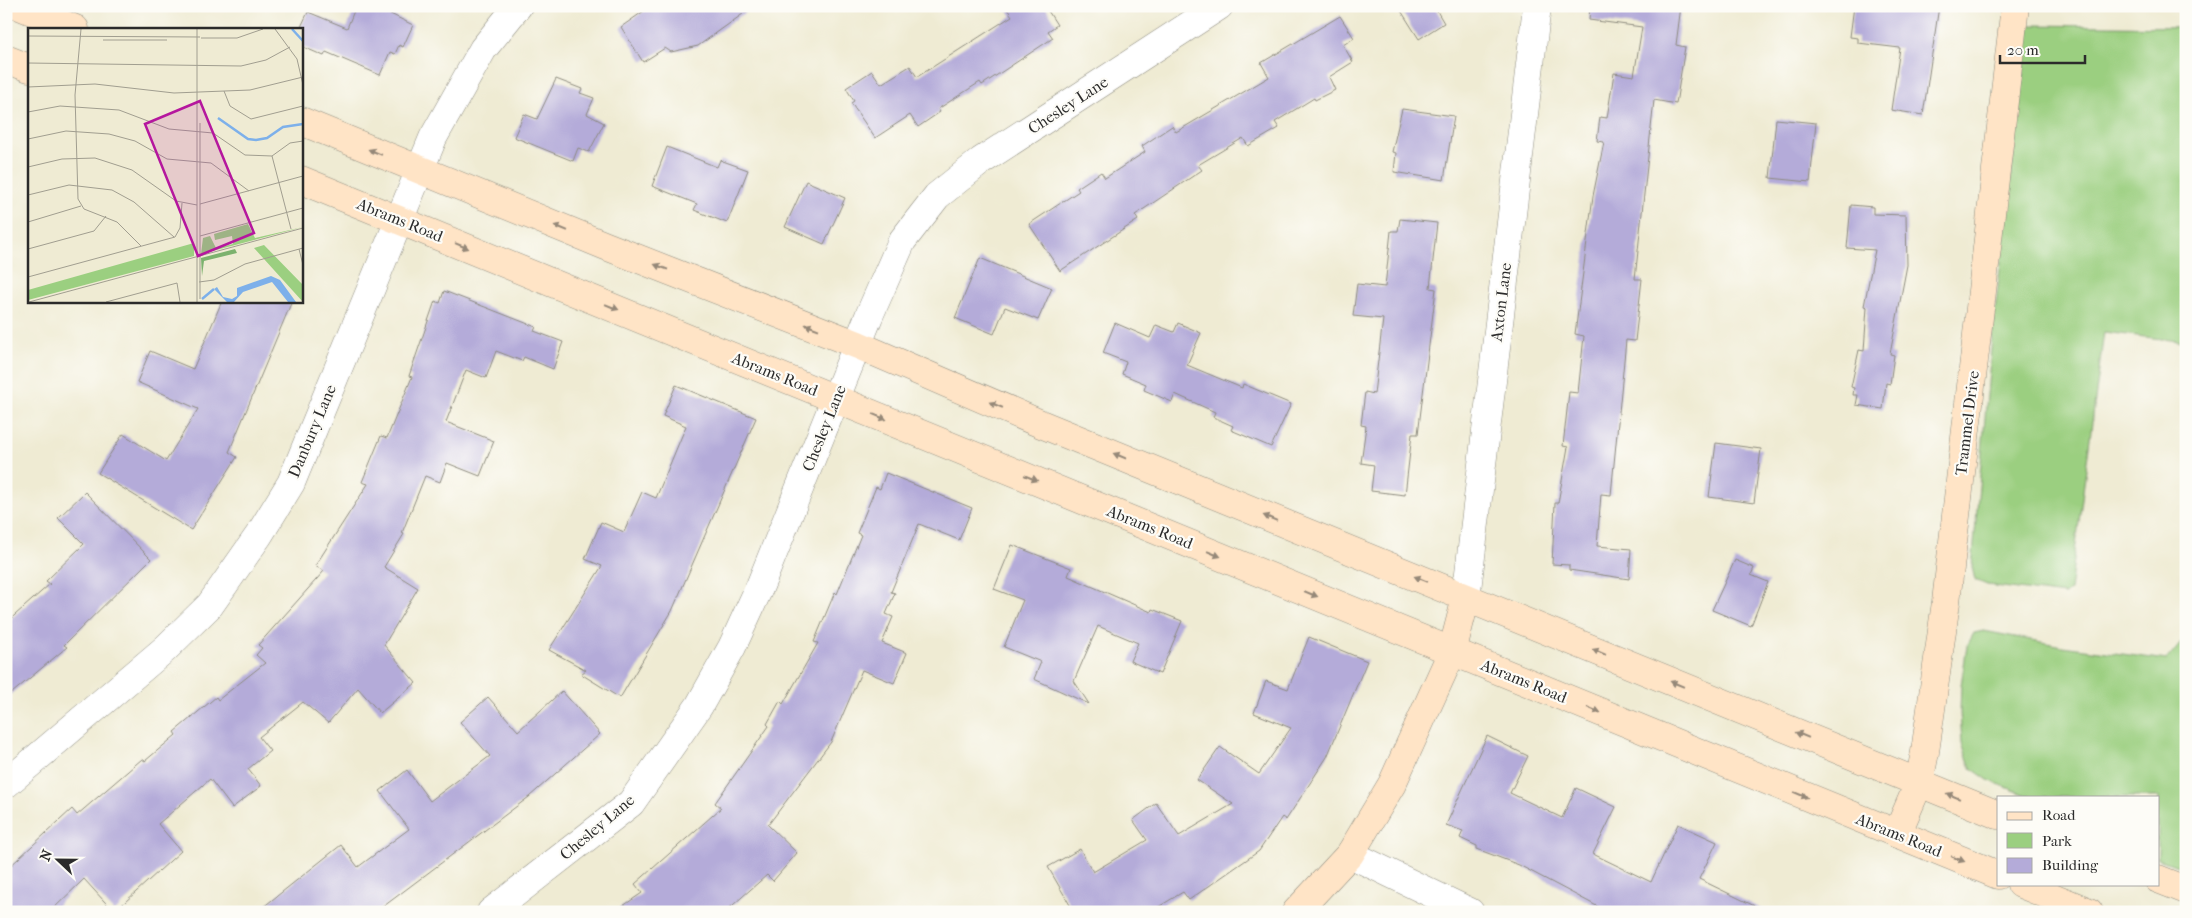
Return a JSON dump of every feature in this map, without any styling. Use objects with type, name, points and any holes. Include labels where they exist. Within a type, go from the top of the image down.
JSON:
[{"type":"main road","points":[[20,6],[73,28]]},
{"type":"main road","name":"Trammel Drive","points":[[1897,834],[1919,783],[1946,602],[2015,6]]},
{"type":"main road","points":[[6,59],[28,68]]},
{"type":"main road","points":[[302,121],[858,345],[1041,424],[1997,815]]},
{"type":"main road","name":"Abrams Road","points":[[302,180],[1997,875]]},
{"type":"main road","points":[[1296,912],[1350,854],[1392,784],[1452,652],[1466,598]]},
{"type":"main road","points":[[2160,880],[2186,890]]},
{"type":"main road","points":[[2026,886],[2089,912]]},
{"type":"street","name":"Danbury Lane","points":[[6,784],[165,649],[197,618],[210,605],[254,543],[291,483],[420,170],[446,113],[483,49],[518,6]]},
{"type":"street","name":"Chesley Lane","points":[[491,912],[631,803],[699,706],[732,646],[760,586],[835,398],[902,241],[937,196],[981,161],[1219,6]]},
{"type":"street","name":"Axton Lane","points":[[1466,598],[1538,6]]},
{"type":"street","points":[[1350,854],[1470,912]]},
{"type":"green space","points":[[2029,25],[2186,27],[2186,342],[2104,332],[2070,590],[2065,595],[1987,585],[1975,580],[1972,567],[1992,337]]},
{"type":"green space","points":[[1984,631],[2062,646],[2167,660],[2186,637],[2186,869],[2160,860],[2160,796],[2028,796],[1988,780],[1971,768],[1962,744],[1960,711],[1961,685],[1967,646],[1974,633]]},
{"type":"building","points":[[356,6],[374,6],[413,25],[403,47],[399,45],[395,54],[390,52],[380,75],[326,52],[324,56],[302,46],[301,27],[308,12],[347,28]]},
{"type":"building","points":[[651,6],[754,6],[698,46],[671,52],[665,48],[643,62],[621,27]]},
{"type":"building","points":[[1005,6],[1045,6],[1057,25],[1048,31],[1053,38],[982,85],[980,82],[938,109],[940,112],[918,127],[910,115],[875,138],[851,103],[854,101],[846,88],[872,71],[881,84],[910,66],[917,77],[1012,16]]},
{"type":"building","points":[[1398,6],[1434,6],[1444,23],[1419,39]]},
{"type":"building","points":[[1590,6],[1681,6],[1676,45],[1685,47],[1676,104],[1654,100],[1635,279],[1642,279],[1635,341],[1626,340],[1611,495],[1601,494],[1597,546],[1631,549],[1629,579],[1569,570],[1569,565],[1552,564],[1555,503],[1558,503],[1568,447],[1563,446],[1569,392],[1578,393],[1584,336],[1575,334],[1593,196],[1604,142],[1597,141],[1600,117],[1607,118],[1614,73],[1634,76],[1642,27],[1589,20]]},
{"type":"building","points":[[1854,6],[1939,6],[1923,115],[1891,110],[1900,48],[1858,43],[1858,38],[1850,37]]},
{"type":"building","points":[[1340,16],[1354,38],[1343,45],[1353,62],[1329,77],[1335,90],[1315,100],[1314,98],[1275,122],[1279,128],[1248,146],[1243,138],[1198,165],[1202,170],[1135,215],[1138,220],[1060,271],[1029,224],[1079,191],[1077,188],[1101,172],[1105,178],[1145,152],[1142,146],[1172,126],[1176,132],[1269,77],[1261,63]]},
{"type":"building","points":[[556,79],[582,89],[580,93],[594,98],[587,114],[604,123],[589,152],[578,148],[573,161],[514,137],[524,114],[537,119]]},
{"type":"building","points":[[1402,109],[1454,116],[1444,180],[1394,172],[1396,153],[1392,152]]},
{"type":"building","points":[[1776,119],[1816,123],[1810,182],[1770,178]]},
{"type":"building","points":[[667,147],[717,167],[720,160],[748,170],[727,223],[694,210],[697,204],[652,186]]},
{"type":"building","points":[[806,181],[845,198],[824,244],[785,227]]},
{"type":"building","points":[[1851,205],[1873,207],[1873,214],[1906,215],[1907,265],[1890,354],[1894,355],[1890,384],[1886,383],[1883,409],[1856,405],[1858,395],[1853,395],[1854,388],[1851,387],[1859,350],[1864,351],[1867,307],[1864,306],[1875,250],[1847,248]]},
{"type":"building","points":[[1400,219],[1437,223],[1430,288],[1436,289],[1418,434],[1412,434],[1405,495],[1371,491],[1374,465],[1361,463],[1366,426],[1361,425],[1365,392],[1374,394],[1383,319],[1353,316],[1357,284],[1385,287],[1391,231],[1398,231]]},
{"type":"building","points":[[980,258],[1052,288],[1038,320],[1005,307],[994,334],[955,318]]},
{"type":"building","points":[[444,291],[536,327],[534,331],[563,342],[553,369],[524,357],[522,361],[496,351],[486,378],[466,370],[446,422],[494,441],[480,476],[447,463],[440,482],[425,476],[402,533],[404,534],[384,567],[418,588],[384,645],[416,683],[380,713],[358,688],[328,723],[303,702],[259,737],[270,751],[248,769],[261,786],[232,808],[210,779],[158,824],[181,851],[114,912],[84,879],[50,912],[6,912],[6,870],[72,809],[77,815],[142,759],[145,761],[176,735],[174,732],[216,697],[218,700],[265,663],[256,655],[262,648],[258,645],[324,571],[315,566],[368,484],[362,482],[381,436],[387,438],[412,377],[409,376],[435,301],[440,303]]},
{"type":"building","points":[[222,302],[292,302],[229,452],[237,457],[191,530],[98,473],[123,434],[166,461],[198,409],[137,382],[150,351],[193,369]]},
{"type":"building","points":[[1115,323],[1150,338],[1156,325],[1174,332],[1178,323],[1201,333],[1187,365],[1242,388],[1243,384],[1291,404],[1271,447],[1231,430],[1233,426],[1213,417],[1215,412],[1175,394],[1172,402],[1144,390],[1146,384],[1122,374],[1126,362],[1103,353]]},
{"type":"building","points":[[676,385],[756,418],[672,611],[620,698],[581,674],[586,670],[549,650],[602,566],[585,559],[601,522],[624,532],[642,492],[656,498],[686,426],[663,416]]},
{"type":"building","points":[[1716,443],[1761,449],[1754,503],[1709,497]]},
{"type":"building","points":[[886,473],[972,508],[959,540],[919,524],[891,592],[895,593],[886,614],[893,617],[882,643],[907,653],[894,683],[862,670],[831,742],[768,825],[797,853],[773,881],[767,875],[725,912],[614,912],[642,893],[635,884],[721,808],[715,803],[769,726],[767,724],[780,701],[783,704],[818,643],[814,642],[835,592],[837,594],[861,535],[857,533],[876,487],[880,489]]},
{"type":"building","points":[[85,492],[151,559],[64,645],[67,647],[6,698],[6,623],[50,584],[46,581],[84,544],[58,518]]},
{"type":"building","points":[[1012,545],[1071,568],[1068,576],[1151,612],[1152,609],[1182,621],[1160,674],[1130,661],[1138,643],[1098,626],[1074,681],[1089,704],[1034,679],[1041,662],[1004,647],[1023,600],[994,589]]},
{"type":"building","points":[[1735,560],[1754,568],[1751,575],[1768,582],[1751,626],[1712,610]]},
{"type":"building","points":[[1309,637],[1367,661],[1327,757],[1286,820],[1282,817],[1259,851],[1189,900],[1183,892],[1150,912],[1074,912],[1048,867],[1080,849],[1093,872],[1147,840],[1133,820],[1156,803],[1179,836],[1233,804],[1197,780],[1220,747],[1259,774],[1291,728],[1254,713],[1266,681],[1288,689]]},
{"type":"building","points":[[562,691],[600,734],[529,797],[376,912],[257,912],[341,845],[358,867],[409,829],[380,791],[407,770],[430,801],[490,756],[460,722],[488,697],[518,731]]},
{"type":"building","points":[[1487,736],[1528,756],[1510,793],[1562,818],[1576,788],[1616,807],[1593,854],[1651,882],[1678,824],[1717,842],[1699,879],[1767,912],[1608,912],[1519,865],[1477,849],[1477,846],[1460,838],[1463,831],[1446,825]]}]
